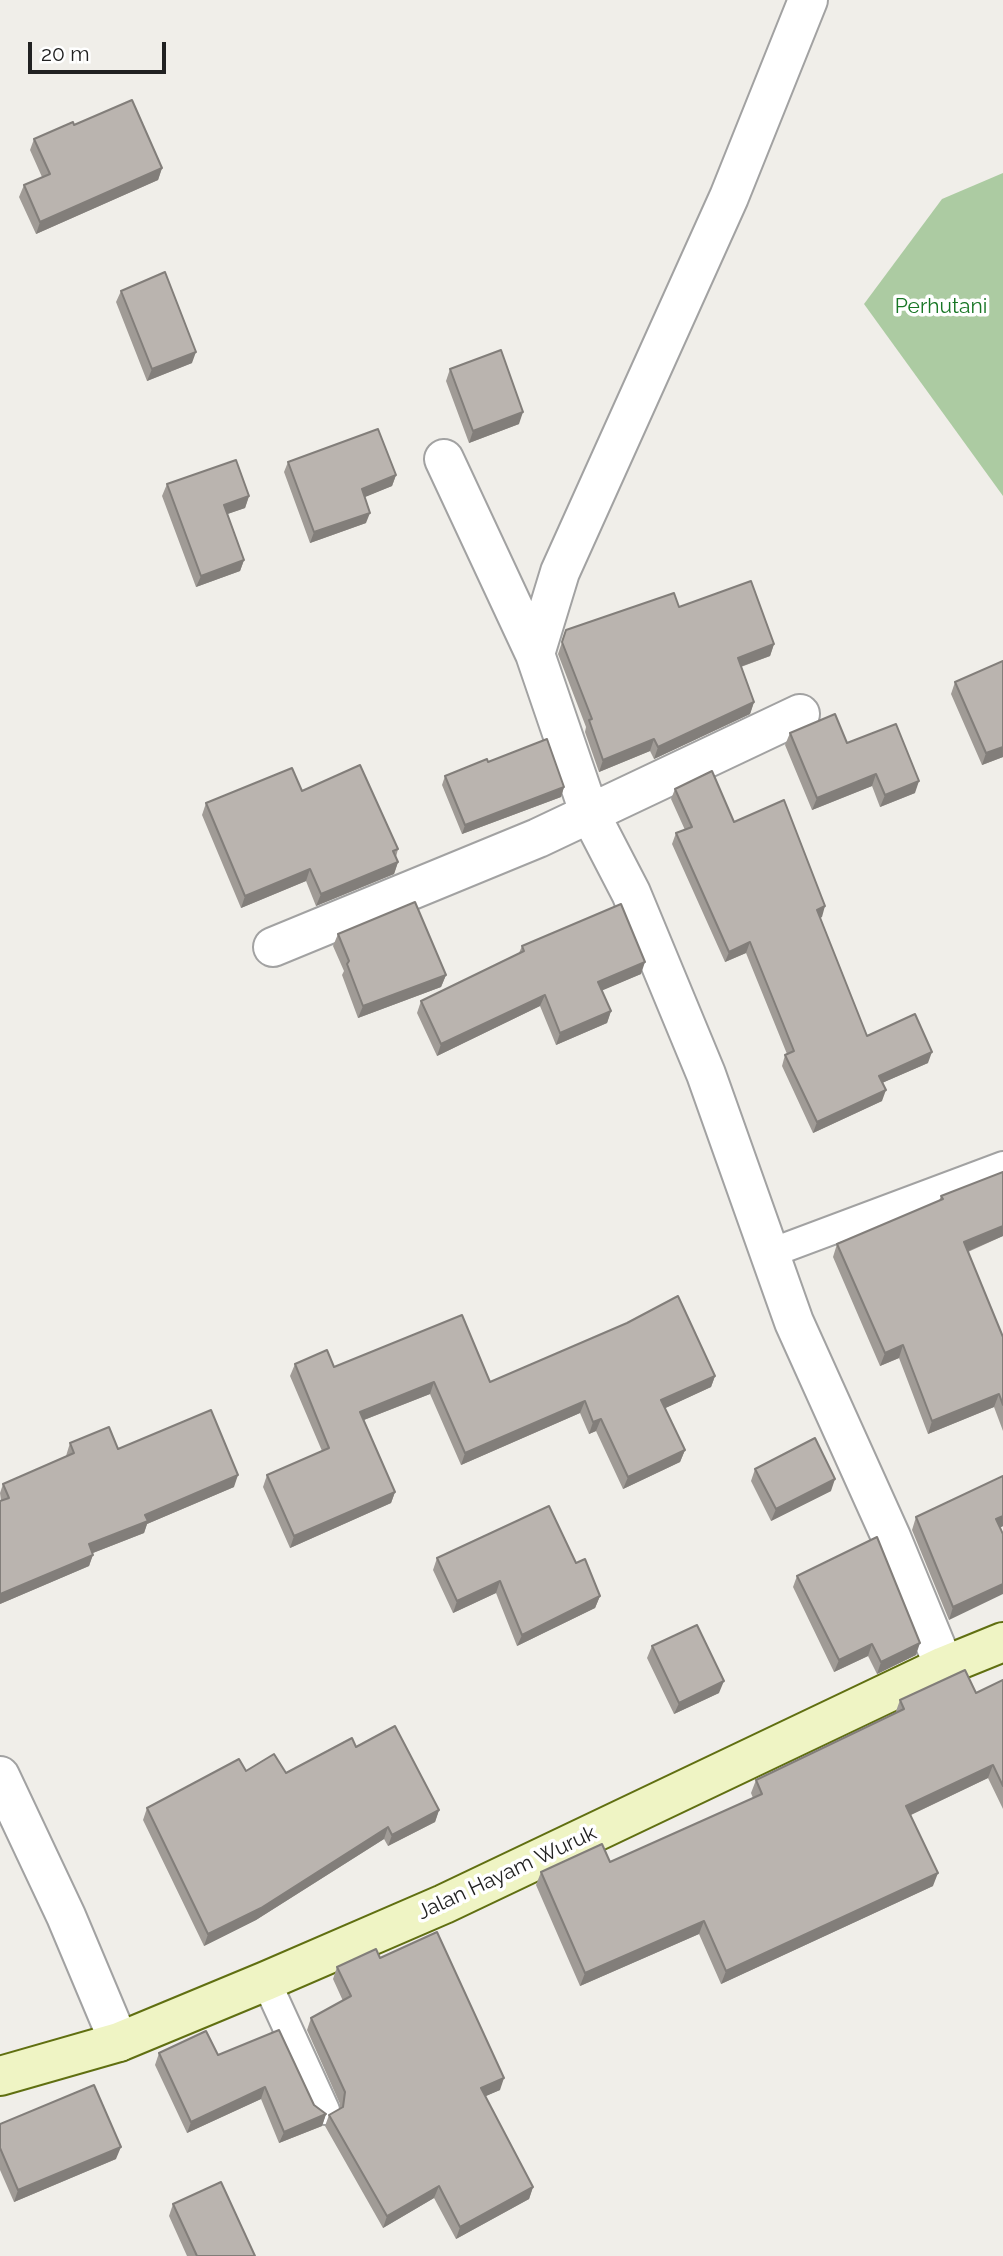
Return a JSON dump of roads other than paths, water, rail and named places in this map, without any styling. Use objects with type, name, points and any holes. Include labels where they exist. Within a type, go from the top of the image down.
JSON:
[{"type":"street","points":[[535,654],[560,572],[729,197],[808,0]]},
{"type":"street","points":[[444,459],[535,654],[589,812],[631,893],[706,1074],[768,1254],[944,1666]]},
{"type":"street","points":[[273,947],[538,838],[800,714]]},
{"type":"street","name":"Jalan Hayam Wuruk","points":[[0,2076],[119,2042],[444,1904],[944,1666],[1003,1642]]},
{"type":"street","points":[[0,1776],[66,1916],[119,2042]]},
{"type":"lane","points":[[768,1254],[1003,1166]]},
{"type":"lane","points":[[266,1981],[325,2110]]},
{"type":"park label","name":"Perhutani","points":[[941,307]]}]
